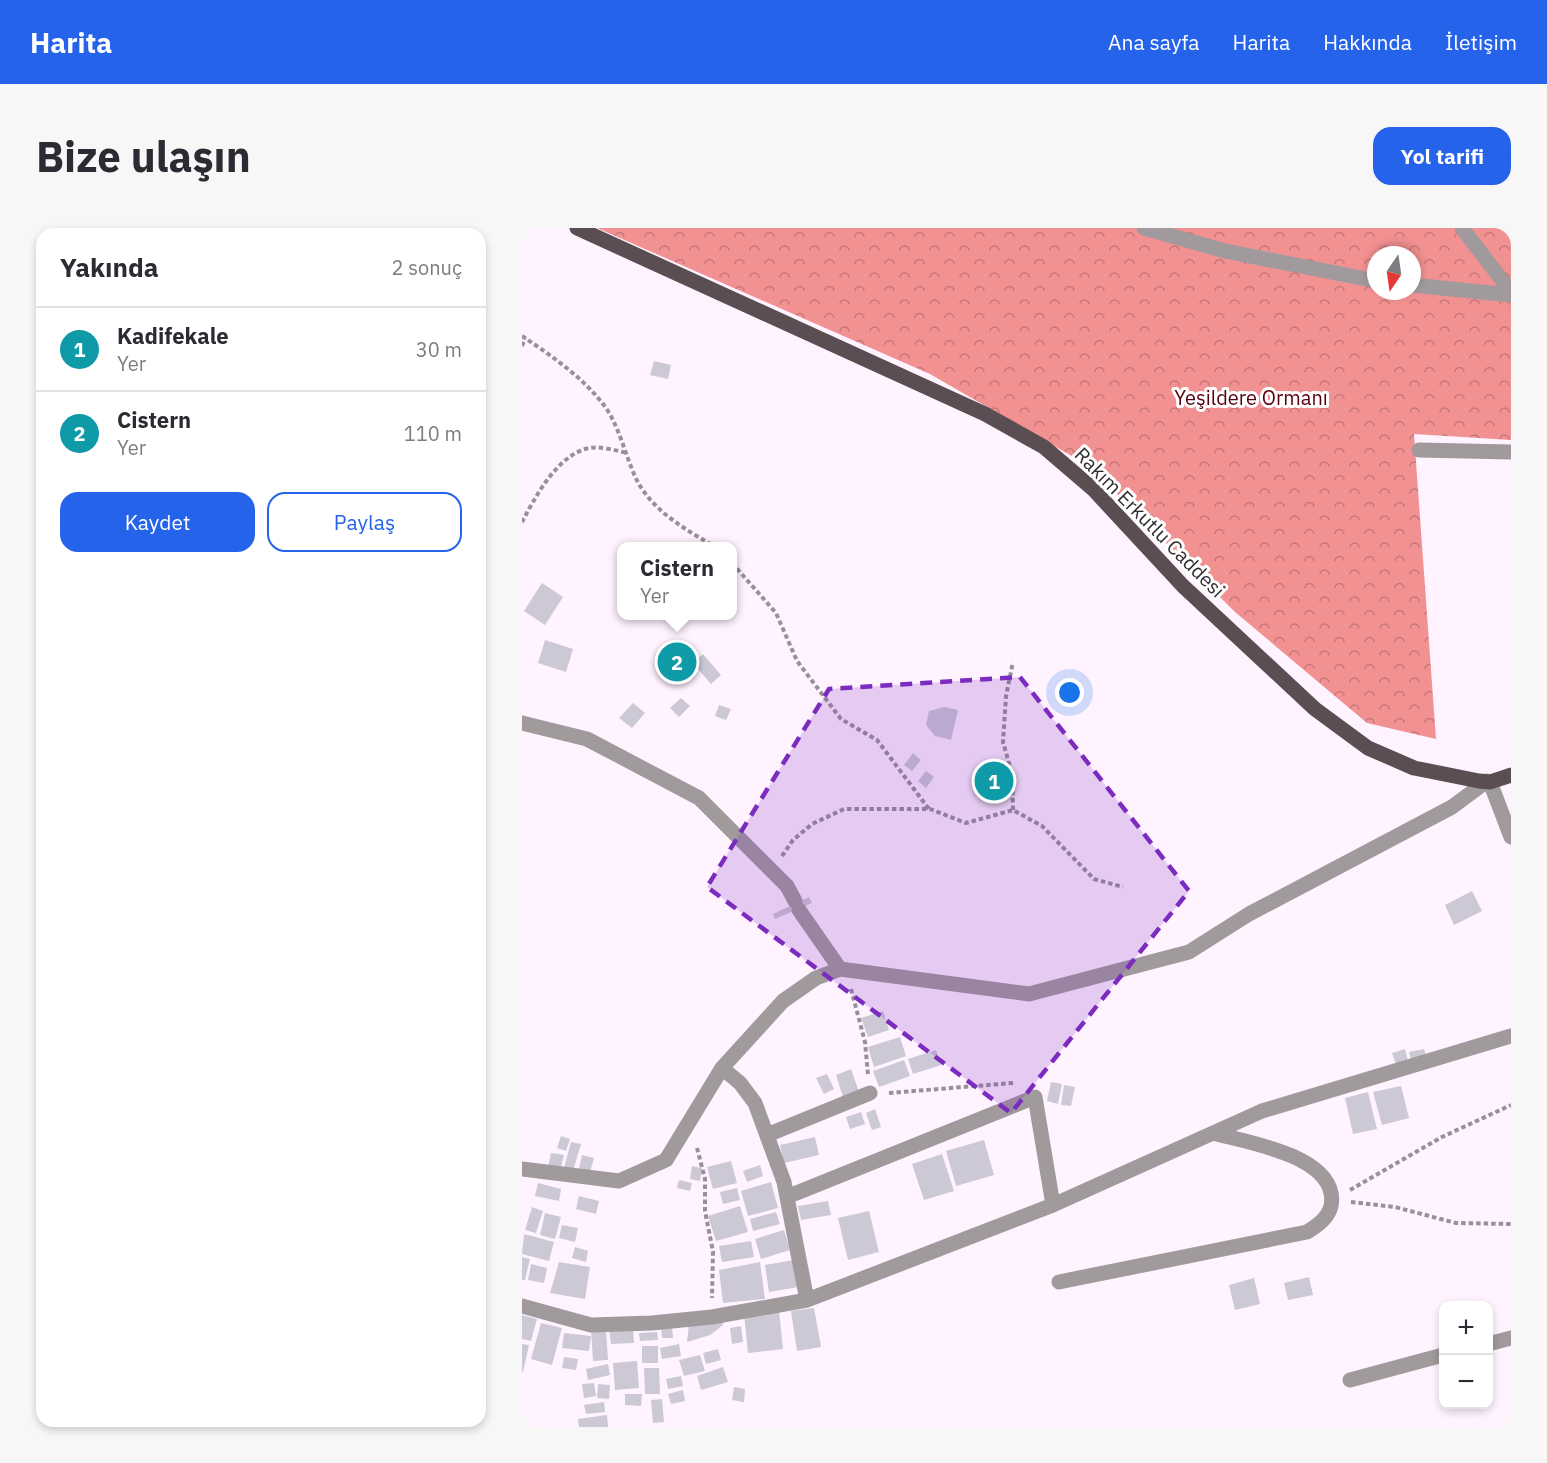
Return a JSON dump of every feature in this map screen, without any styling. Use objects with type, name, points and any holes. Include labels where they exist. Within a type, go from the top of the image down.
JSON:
[{"type":"main road","name":"Rakım Erkutlu Caddesi","points":[[577,228],[985,414],[1044,447],[1093,489],[1183,586],[1315,709],[1368,748],[1414,768],[1488,782],[1511,775]]},
{"type":"street","points":[[1144,228],[1225,251],[1367,279]]},
{"type":"street","points":[[1462,228],[1511,294]]},
{"type":"street","points":[[1421,286],[1511,294]]},
{"type":"street","points":[[1419,450],[1511,452]]},
{"type":"street","points":[[522,723],[587,739],[699,798],[787,886],[797,906],[840,969]]},
{"type":"street","points":[[522,1169],[620,1181],[666,1160],[722,1068],[783,1001],[816,978],[840,969],[1029,994],[1189,952],[1249,914],[1452,807],[1488,782],[1511,837]]},
{"type":"street","points":[[522,1306],[591,1325],[712,1317],[807,1300],[1053,1205],[1262,1111],[1511,1036]]},
{"type":"street","points":[[722,1068],[740,1083],[755,1103],[767,1135],[789,1196],[807,1300]]},
{"type":"street","points":[[767,1135],[870,1093]]},
{"type":"street","points":[[789,1196],[1035,1096],[1053,1205]]},
{"type":"street","points":[[1059,1282],[1307,1232],[1323,1222],[1333,1201],[1324,1175],[1301,1161],[1268,1147],[1213,1133]]},
{"type":"street","points":[[1493,1343],[1511,1338]]},
{"type":"street","points":[[1350,1380],[1439,1356]]},
{"type":"path","points":[[522,346],[523,337],[548,353],[589,388],[608,411],[635,476],[653,504],[688,531],[707,542]]},
{"type":"path","points":[[522,522],[539,491],[557,468],[585,450],[607,449],[627,453]]},
{"type":"path","points":[[737,569],[776,613],[798,661],[841,719],[877,740],[930,809]]},
{"type":"path","points":[[1013,662],[1006,696],[1003,742],[1012,774],[1013,810]]},
{"type":"path","points":[[772,871],[793,840],[812,824],[844,809],[930,809],[966,823],[1013,810],[1042,826],[1094,879],[1123,887]]},
{"type":"path","points":[[853,996],[865,1042],[870,1093],[1024,1082],[1033,1088],[1035,1096]]},
{"type":"path","points":[[1333,1201],[1442,1137],[1511,1105]]},
{"type":"path","points":[[683,1134],[696,1148],[705,1179],[705,1210],[713,1252],[712,1317]]},
{"type":"path","points":[[1333,1201],[1395,1207],[1456,1223],[1511,1224]]},
{"type":"highlighted area","points":[[1020,677],[1189,891],[1011,1113],[707,887],[829,689]]},
{"type":"green space","name":"Yeşildere Ormanı","points":[[597,228],[1511,228],[1511,440],[1414,434],[1436,739],[1367,723],[1235,612],[1089,466],[930,374]]},
{"type":"building","points":[[654,361],[671,365],[668,379],[650,375]]},
{"type":"building","points":[[542,583],[563,597],[545,625],[524,611]]},
{"type":"building","points":[[545,640],[573,649],[566,672],[538,663]]},
{"type":"building","points":[[703,654],[721,675],[711,684],[693,663]]},
{"type":"building","points":[[681,698],[690,706],[679,717],[670,708]]},
{"type":"building","points":[[633,703],[645,713],[632,728],[619,718]]},
{"type":"building","points":[[719,705],[731,709],[726,720],[715,716]]},
{"type":"building","points":[[944,707],[958,710],[951,740],[935,736],[926,725],[929,711]]},
{"type":"building","points":[[913,753],[921,760],[912,771],[904,765]]},
{"type":"building","points":[[926,771],[934,777],[926,788],[918,781]]},
{"type":"building","points":[[1472,891],[1482,911],[1454,925],[1445,905]]},
{"type":"building","points":[[809,897],[812,903],[775,919],[773,914]]},
{"type":"building","points":[[883,1011],[889,1030],[868,1037],[861,1018]]},
{"type":"building","points":[[900,1037],[906,1056],[874,1067],[868,1047]]},
{"type":"building","points":[[1405,1049],[1409,1064],[1397,1067],[1392,1053]]},
{"type":"building","points":[[1424,1049],[1427,1060],[1412,1063],[1409,1052]]},
{"type":"building","points":[[936,1050],[941,1065],[913,1074],[908,1059]]},
{"type":"building","points":[[904,1060],[910,1076],[879,1087],[873,1071]]},
{"type":"building","points":[[851,1069],[859,1092],[843,1097],[836,1075]]},
{"type":"building","points":[[827,1074],[834,1089],[824,1094],[816,1078]]},
{"type":"building","points":[[1051,1082],[1062,1084],[1058,1104],[1047,1101]]},
{"type":"building","points":[[1064,1085],[1075,1087],[1071,1106],[1061,1105]]},
{"type":"building","points":[[1401,1086],[1409,1118],[1382,1125],[1373,1092]]},
{"type":"building","points":[[1368,1092],[1377,1129],[1353,1134],[1345,1098]]},
{"type":"building","points":[[875,1109],[881,1127],[872,1130],[866,1113]]},
{"type":"building","points":[[861,1112],[865,1124],[850,1129],[846,1117]]},
{"type":"building","points":[[561,1136],[570,1139],[566,1151],[557,1148]]},
{"type":"building","points":[[815,1137],[819,1155],[784,1163],[780,1145]]},
{"type":"building","points":[[984,1140],[994,1175],[956,1186],[946,1151]]},
{"type":"building","points":[[571,1142],[581,1144],[573,1171],[564,1168]]},
{"type":"building","points":[[551,1153],[564,1155],[560,1171],[548,1168]]},
{"type":"building","points":[[942,1154],[954,1191],[924,1200],[912,1164]]},
{"type":"building","points":[[582,1155],[594,1158],[590,1172],[579,1169]]},
{"type":"building","points":[[731,1161],[737,1183],[713,1189],[707,1167]]},
{"type":"building","points":[[760,1165],[763,1176],[747,1182],[743,1171]]},
{"type":"building","points":[[692,1166],[702,1168],[700,1181],[690,1179]]},
{"type":"building","points":[[679,1180],[692,1183],[690,1191],[677,1188]]},
{"type":"building","points":[[771,1182],[778,1208],[748,1216],[741,1191]]},
{"type":"building","points":[[538,1183],[561,1189],[559,1201],[535,1196]]},
{"type":"building","points":[[737,1188],[740,1200],[723,1204],[720,1192]]},
{"type":"building","points":[[579,1196],[599,1201],[596,1214],[576,1209]]},
{"type":"building","points":[[828,1201],[831,1215],[801,1220],[798,1206]]},
{"type":"building","points":[[740,1206],[748,1232],[716,1241],[708,1216]]},
{"type":"building","points":[[532,1207],[543,1211],[536,1233],[525,1230]]},
{"type":"building","points":[[869,1211],[879,1252],[848,1260],[838,1218]]},
{"type":"building","points":[[776,1212],[780,1224],[753,1231],[750,1219]]},
{"type":"building","points":[[545,1213],[561,1217],[555,1239],[540,1235]]},
{"type":"building","points":[[562,1225],[578,1228],[575,1242],[559,1238]]},
{"type":"building","points":[[784,1230],[790,1250],[761,1259],[755,1239]]},
{"type":"building","points":[[524,1234],[554,1242],[549,1261],[522,1254]]},
{"type":"building","points":[[751,1241],[754,1257],[722,1262],[719,1246]]},
{"type":"building","points":[[575,1247],[588,1251],[586,1262],[572,1258]]},
{"type":"building","points":[[522,1257],[530,1259],[525,1280],[522,1280]]},
{"type":"building","points":[[794,1260],[799,1287],[769,1292],[765,1265]]},
{"type":"building","points":[[559,1262],[590,1267],[585,1299],[550,1293]]},
{"type":"building","points":[[760,1262],[765,1299],[723,1303],[719,1270]]},
{"type":"building","points":[[531,1264],[547,1268],[544,1283],[528,1280]]},
{"type":"building","points":[[1309,1277],[1313,1295],[1288,1300],[1284,1283]]},
{"type":"building","points":[[1254,1278],[1260,1304],[1235,1310],[1229,1285]]},
{"type":"building","points":[[814,1308],[821,1347],[797,1351],[791,1311]]},
{"type":"building","points":[[779,1310],[783,1349],[748,1353],[744,1314]]},
{"type":"building","points":[[522,1315],[537,1319],[531,1341],[522,1339]]},
{"type":"building","points":[[723,1320],[723,1325],[710,1335],[687,1342],[689,1324]]},
{"type":"building","points":[[541,1323],[562,1328],[552,1365],[531,1359]]},
{"type":"building","points":[[672,1326],[673,1338],[662,1338],[661,1327]]},
{"type":"building","points":[[741,1326],[743,1342],[732,1344],[730,1328]]},
{"type":"building","points":[[606,1329],[608,1360],[593,1361],[591,1330]]},
{"type":"building","points":[[633,1329],[634,1343],[611,1344],[609,1330]]},
{"type":"building","points":[[657,1332],[658,1340],[640,1341],[639,1333]]},
{"type":"building","points":[[564,1333],[591,1336],[589,1351],[562,1348]]},
{"type":"building","points":[[522,1344],[529,1345],[523,1372],[522,1372]]},
{"type":"building","points":[[679,1344],[681,1356],[662,1359],[660,1348]]},
{"type":"building","points":[[642,1346],[658,1346],[658,1363],[642,1363]]},
{"type":"building","points":[[718,1349],[721,1360],[706,1364],[703,1353]]},
{"type":"building","points":[[700,1355],[705,1371],[684,1376],[679,1360]]},
{"type":"building","points":[[564,1357],[578,1359],[576,1370],[562,1368]]},
{"type":"building","points":[[637,1361],[639,1388],[615,1390],[613,1363]]},
{"type":"building","points":[[608,1364],[610,1375],[588,1380],[586,1369]]},
{"type":"building","points":[[723,1367],[728,1382],[701,1390],[697,1376]]},
{"type":"building","points":[[644,1368],[659,1368],[660,1394],[645,1394]]},
{"type":"building","points":[[681,1376],[683,1386],[668,1389],[666,1379]]},
{"type":"building","points":[[594,1383],[596,1396],[584,1398],[582,1384]]},
{"type":"building","points":[[598,1384],[610,1385],[609,1399],[597,1398]]},
{"type":"building","points":[[734,1387],[745,1389],[744,1402],[732,1400]]},
{"type":"building","points":[[683,1390],[685,1401],[671,1404],[668,1394]]},
{"type":"building","points":[[625,1394],[642,1394],[641,1406],[625,1405]]},
{"type":"building","points":[[662,1399],[664,1422],[653,1423],[651,1400]]},
{"type":"building","points":[[604,1402],[605,1412],[586,1414],[584,1405]]},
{"type":"building","points":[[607,1415],[608,1427],[579,1427],[578,1419]]},
{"type":"place","name":"Cistern","points":[[677,662]]},
{"type":"place","name":"Kadifekale","points":[[994,781]]}]
